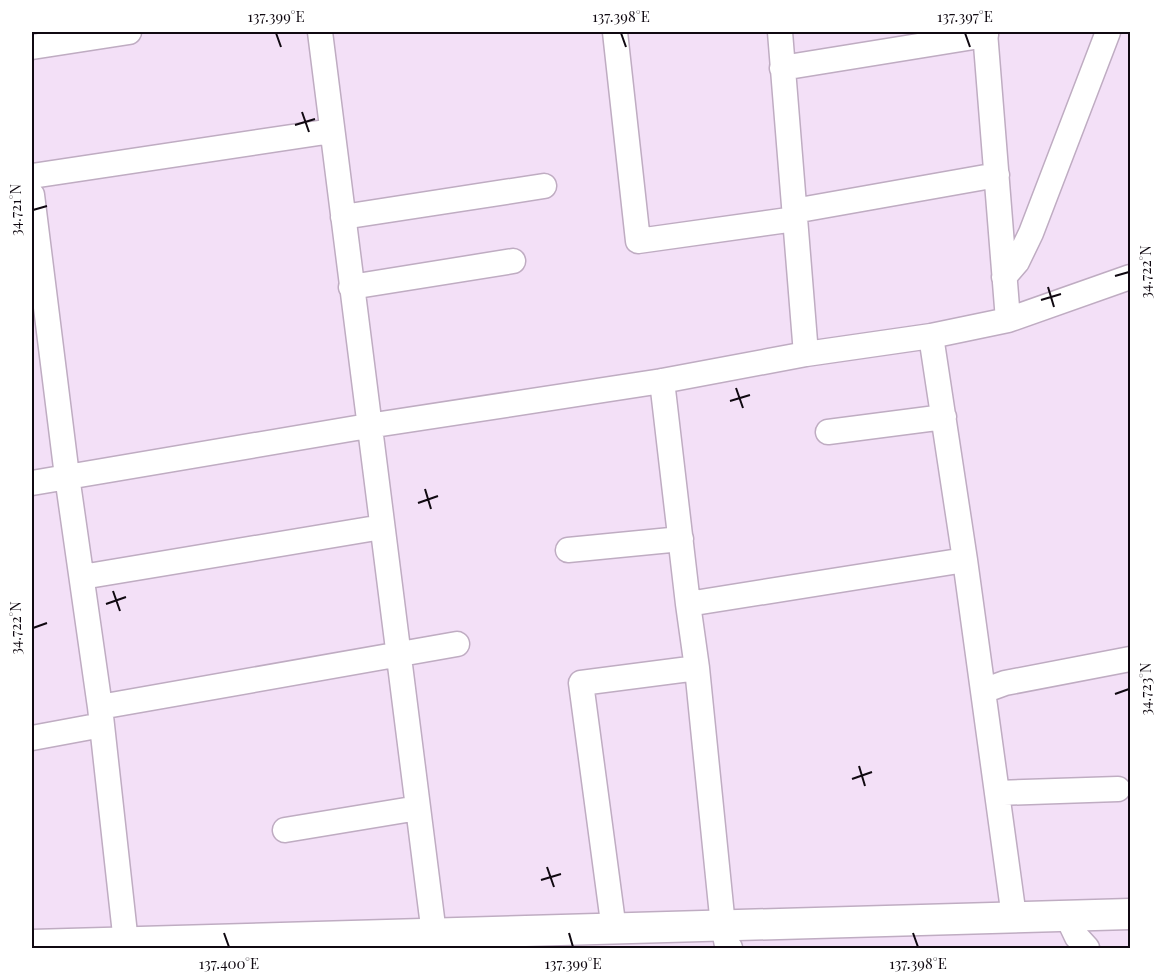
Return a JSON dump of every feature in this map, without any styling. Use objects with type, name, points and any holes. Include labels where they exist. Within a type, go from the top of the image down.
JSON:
[{"type":"street","points":[[32,47],[129,32]]},
{"type":"street","points":[[320,32],[434,934]]},
{"type":"street","points":[[615,32],[638,241],[794,215],[997,175]]},
{"type":"street","points":[[780,32],[806,354]]},
{"type":"street","points":[[1004,278],[1017,262],[1031,233],[1108,32]]},
{"type":"street","points":[[782,68],[985,33],[1008,320]]},
{"type":"street","points":[[32,176],[332,131]]},
{"type":"street","points":[[343,217],[544,186]]},
{"type":"street","points":[[32,195],[67,476],[101,716],[126,943]]},
{"type":"street","points":[[351,287],[513,261]]},
{"type":"street","points":[[32,483],[368,426],[662,381],[806,354],[931,336],[1008,320],[1131,277]]},
{"type":"street","points":[[931,336],[965,560],[1014,917]]},
{"type":"street","points":[[662,381],[727,937]]},
{"type":"street","points":[[828,432],[944,417]]},
{"type":"street","points":[[82,577],[382,527]]},
{"type":"street","points":[[568,550],[681,539]]},
{"type":"street","points":[[688,604],[965,560]]},
{"type":"street","points":[[32,738],[101,716],[398,653],[457,644]]},
{"type":"street","points":[[983,691],[1005,683],[1131,659]]},
{"type":"street","points":[[614,930],[581,683],[697,668]]},
{"type":"street","points":[[997,793],[1118,789]]},
{"type":"street","points":[[285,830],[418,808]]},
{"type":"street","points":[[32,945],[376,942],[434,934],[614,930],[727,937],[1014,917],[1131,914]]},
{"type":"street","points":[[1067,916],[1077,937],[1087,948]]}]
